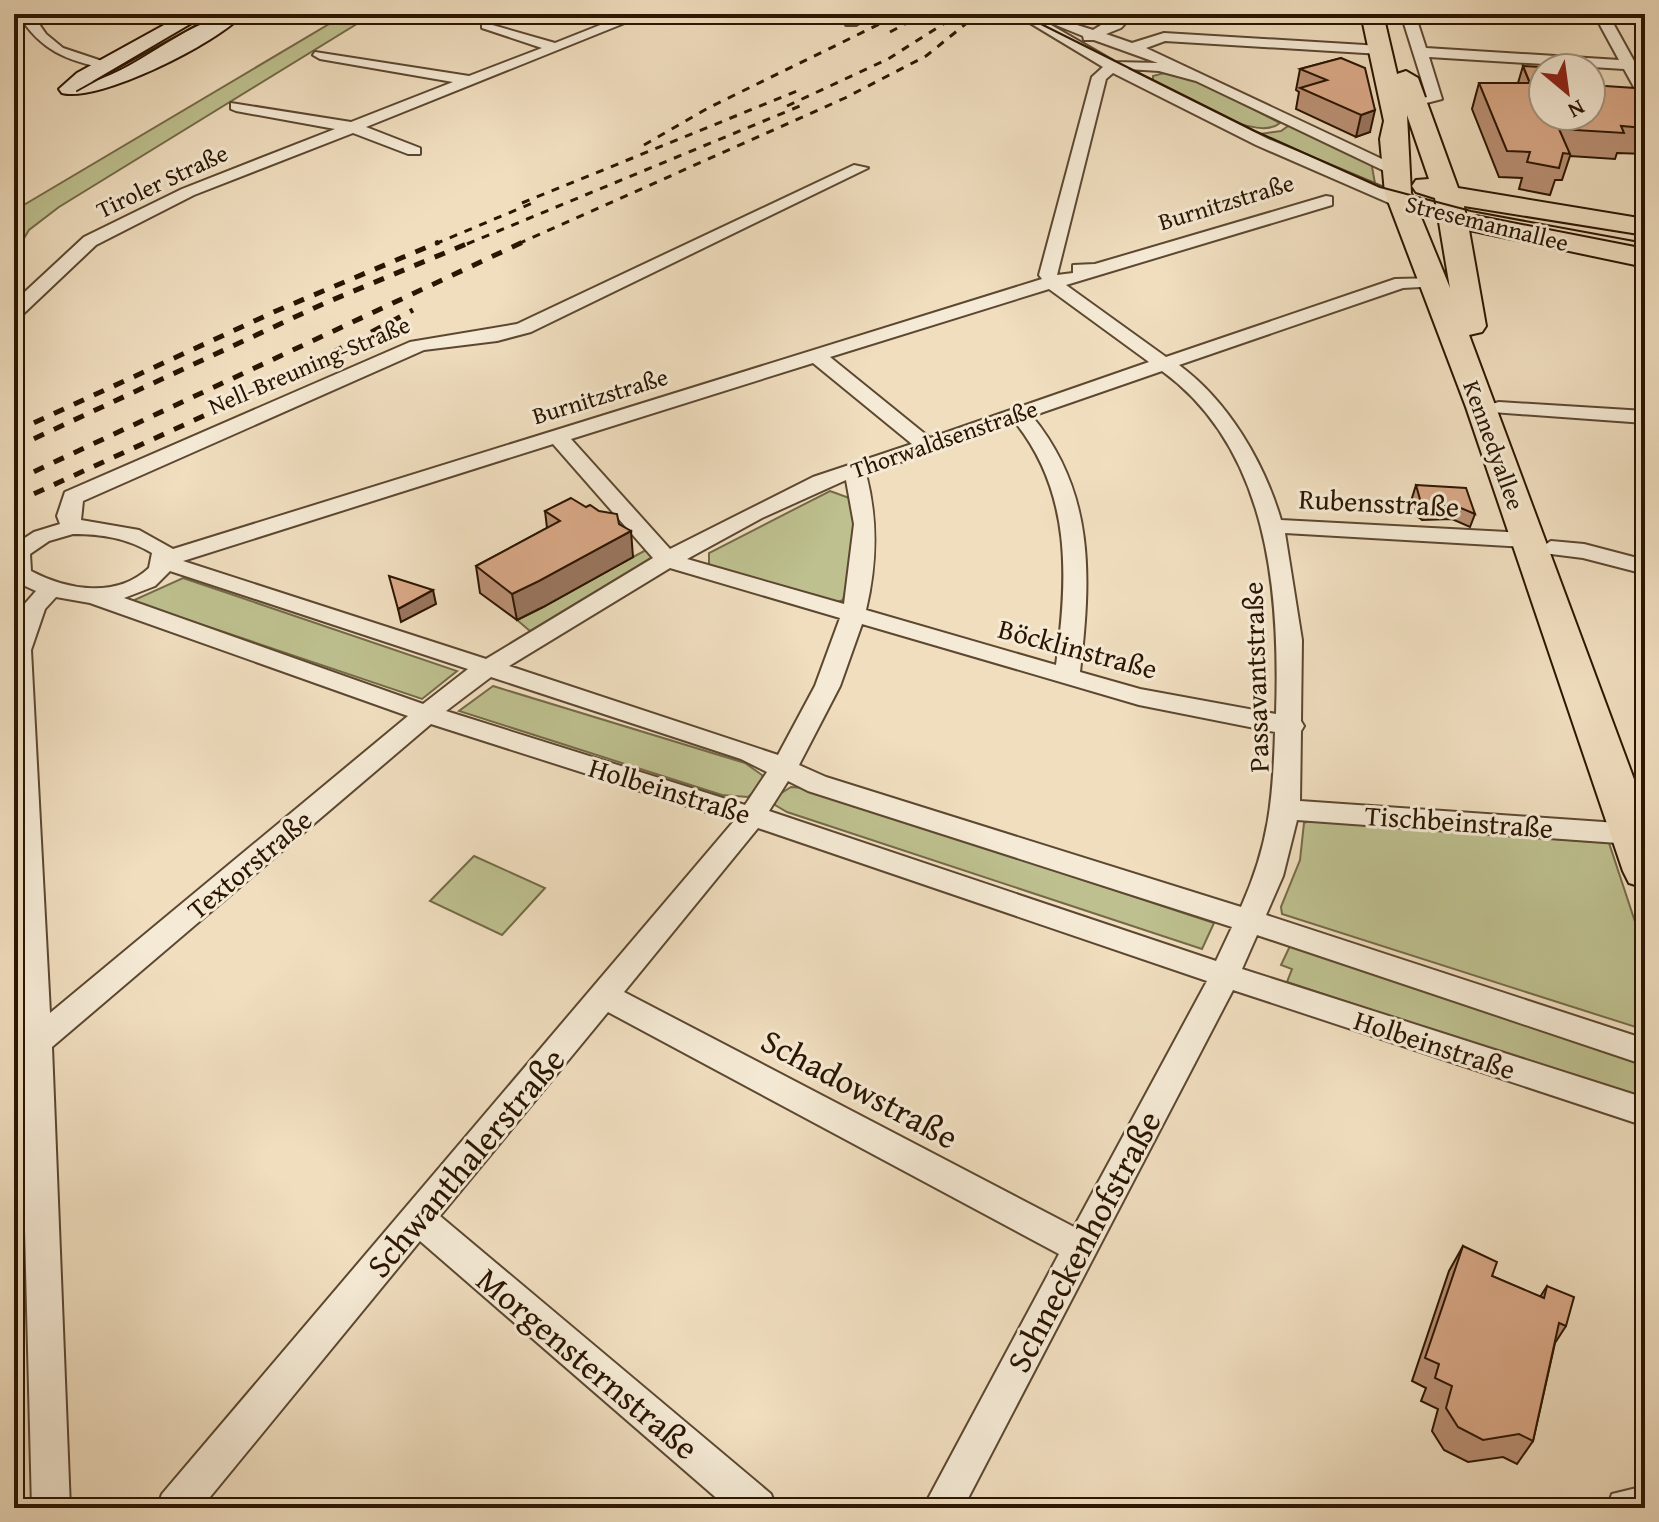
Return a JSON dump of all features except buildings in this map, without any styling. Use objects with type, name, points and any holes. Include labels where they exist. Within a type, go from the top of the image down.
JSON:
[{"type":"main road","points":[[198,14],[69,89],[84,91],[108,84],[234,14]]},
{"type":"main road","name":"Kennedyallee","points":[[1372,14],[1394,130],[1395,171],[1432,193]]},
{"type":"main road","name":"Kennedyallee","points":[[1387,14],[1416,104],[1447,280],[1477,394],[1540,544]]},
{"type":"main road","points":[[154,38],[176,36],[183,42]]},
{"type":"main road","points":[[1394,130],[1432,193]]},
{"type":"main road","name":"Kennedyallee","points":[[1432,193],[1414,237],[1447,280],[1468,316],[1540,544],[1641,836]]},
{"type":"main road","name":"Stresemannallee","points":[[1432,193],[1645,227]]},
{"type":"main road","name":"Stresemannallee","points":[[1432,193],[1524,236],[1642,257]]},
{"type":"main road","points":[[1447,280],[1481,248],[1524,236]]},
{"type":"street","points":[[25,14],[46,45],[71,57],[107,65]]},
{"type":"street","name":"Tiroler Straße","points":[[14,312],[77,251],[108,232],[219,178],[640,14]]},
{"type":"street","points":[[851,22],[866,14]]},
{"type":"street","name":"Stresemannallee","points":[[1022,14],[1138,80],[1333,175],[1414,237]]},
{"type":"street","name":"Stresemannallee","points":[[1029,14],[1134,47],[1395,171]]},
{"type":"street","points":[[1070,42],[1118,24],[1127,14]]},
{"type":"street","points":[[1408,14],[1435,99],[1416,104]]},
{"type":"street","points":[[1601,14],[1645,95]]},
{"type":"street","points":[[487,25],[554,47]]},
{"type":"street","points":[[1134,47],[1164,37],[1381,50]]},
{"type":"street","points":[[1421,52],[1645,66]]},
{"type":"street","points":[[320,55],[470,81]]},
{"type":"street","name":"Stresemannallee","points":[[1115,68],[1161,67],[1195,77]]},
{"type":"street","points":[[1052,282],[1048,275],[1098,86],[1103,72],[1115,68]]},
{"type":"street","name":"Stresemannallee","points":[[1138,80],[1161,71],[1195,77]]},
{"type":"street","points":[[1098,86],[1109,78],[1138,80]]},
{"type":"street","name":"Tiroler Straße","points":[[236,106],[352,127],[414,151]]},
{"type":"street","name":"Stresemannallee","points":[[1236,128],[1273,130],[1287,124],[1285,119]]},
{"type":"street","name":"Stresemannallee","points":[[1341,146],[1374,147],[1394,130]]},
{"type":"street","name":"Nell-Breuning-Straße","points":[[73,527],[68,516],[73,497],[214,432],[417,346],[511,334],[843,173],[860,168]]},
{"type":"street","name":"Stresemannallee","points":[[1333,175],[1432,193]]},
{"type":"street","name":"Burnitzstraße","points":[[164,561],[212,543],[1052,282],[1088,275],[1096,269],[1326,201]]},
{"type":"street","name":"Thorwaldsenstraße","points":[[484,668],[667,560],[765,507],[854,470],[1401,283],[1447,280]]},
{"type":"street","name":"Passavantstraße","points":[[1052,282],[1168,363],[1210,404],[1242,449],[1261,487],[1274,526],[1288,611],[1291,726],[1286,810],[1277,850],[1249,921]]},
{"type":"street","points":[[817,356],[926,445]]},
{"type":"street","points":[[1499,408],[1645,417]]},
{"type":"street","points":[[1019,413],[1044,442],[1059,469],[1072,520],[1075,603],[1067,677]]},
{"type":"street","points":[[557,436],[667,560]]},
{"type":"street","name":"Schwanthalerstraße","points":[[176,1508],[604,996],[753,815],[783,771],[824,695],[853,615],[865,523],[854,470]]},
{"type":"street","name":"Rubensstraße","points":[[1274,526],[1540,544],[1584,551],[1645,567]]},
{"type":"street","points":[[17,576],[16,556],[24,537],[73,527]]},
{"type":"street","name":"Holbeinstraße","points":[[73,527],[117,531],[148,540],[163,550],[164,561],[206,577],[750,753],[783,771],[1645,1052]]},
{"type":"street","points":[[206,577],[196,565],[197,558],[212,543]]},
{"type":"street","name":"Böcklinstraße","points":[[667,560],[1067,677],[1190,708],[1291,726]]},
{"type":"street","points":[[107,600],[157,575],[164,561]]},
{"type":"street","name":"Holbeinstraße","points":[[17,576],[52,588],[107,600],[427,714],[707,804],[753,815],[1224,975],[1645,1112]]},
{"type":"street","points":[[51,1508],[26,1136],[19,650],[34,607],[52,588]]},
{"type":"street","name":"Textorstraße","points":[[25,1052],[484,668]]},
{"type":"street","name":"Tischbeinstraße","points":[[1286,810],[1641,836]]},
{"type":"street","points":[[1224,975],[1249,921]]},
{"type":"street","name":"Schneckenhofstraße","points":[[942,1508],[1224,975]]},
{"type":"street","name":"Schadowstraße","points":[[604,996],[1079,1247]]},
{"type":"street","name":"Morgensternstraße","points":[[418,1218],[757,1508]]},
{"type":"street","points":[[1626,1508],[1645,1505]]},
{"type":"green space","points":[[346,14],[373,14],[59,207],[29,230],[14,255],[17,209]]},
{"type":"green space","points":[[1164,73],[1195,79],[1280,123],[1269,128],[1254,127],[1217,115],[1153,83],[1153,76]]},
{"type":"green space","points":[[1291,124],[1371,161],[1376,189],[1253,135],[1281,131]]},
{"type":"green space","points":[[830,491],[852,499],[854,512],[854,550],[843,600],[838,602],[709,565],[709,553]]},
{"type":"green space","points":[[646,550],[654,556],[530,631],[517,620]]},
{"type":"green space","points":[[183,578],[457,671],[422,699],[132,601]]},
{"type":"green space","points":[[493,686],[745,763],[762,775],[764,783],[748,797],[722,795],[459,711]]},
{"type":"green space","points":[[791,787],[804,788],[1214,923],[1202,949],[787,812],[775,805],[775,797]]},
{"type":"green space","points":[[1304,823],[1609,843],[1645,952],[1645,1030],[1282,914],[1281,907],[1300,860]]},
{"type":"green space","points":[[474,856],[545,888],[502,935],[430,901]]},
{"type":"green space","points":[[1290,946],[1645,1063],[1645,1101],[1287,982],[1292,969],[1281,965]]},
{"type":"tram line","points":[[77,91],[216,14]]},
{"type":"tram line","points":[[1021,14],[1255,131],[1380,187],[1471,211],[1645,243]]},
{"type":"tram line","points":[[1645,74],[1637,84],[1645,101]]},
{"type":"railway","points":[[644,145],[708,108],[900,14]]},
{"type":"railway","points":[[890,32],[924,14]]},
{"type":"railway","points":[[787,106],[888,59],[959,14]]},
{"type":"railway","points":[[518,244],[845,98],[926,56],[978,14]]},
{"type":"railway","points":[[522,203],[797,91]]},
{"type":"railway","points":[[467,244],[800,106]]},
{"type":"railway","points":[[435,244],[535,202]]},
{"type":"railway","points":[[14,432],[276,311],[439,242]]},
{"type":"railway","points":[[14,448],[325,303],[471,242]]},
{"type":"railway","points":[[14,481],[523,242]]},
{"type":"railway","points":[[14,503],[273,384],[413,310]]}]
